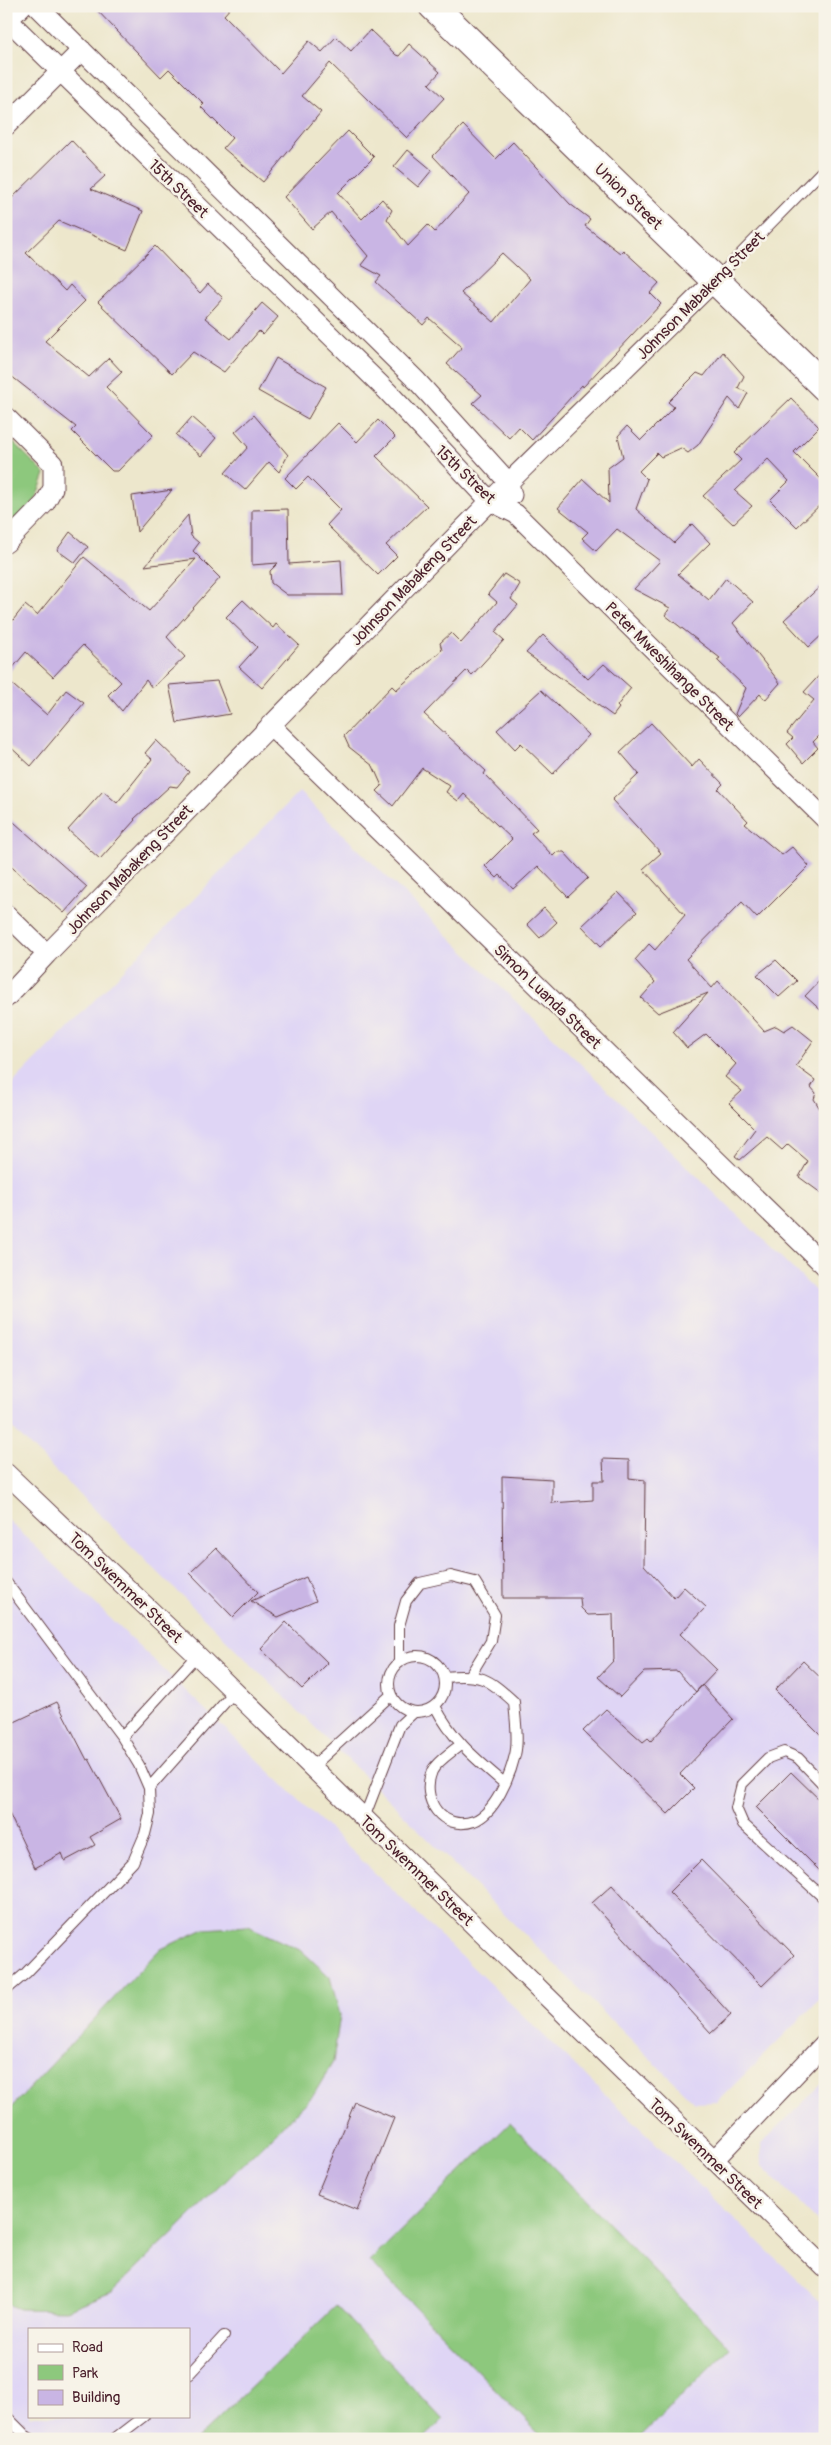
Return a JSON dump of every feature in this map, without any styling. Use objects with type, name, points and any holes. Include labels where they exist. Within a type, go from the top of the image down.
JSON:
[{"type":"main road","name":"Union Street","points":[[433,6],[825,386]]},
{"type":"street","points":[[7,20],[22,6]]},
{"type":"street","name":"15th Street","points":[[37,6],[417,381],[509,483],[516,514]]},
{"type":"street","name":"15th Street","points":[[7,20],[387,391],[490,501],[516,514]]},
{"type":"street","points":[[6,126],[82,50]]},
{"type":"street","name":"Johnson Mabakeng Street","points":[[6,998],[46,954],[490,501],[715,280]]},
{"type":"street","points":[[6,417],[53,464],[53,488],[45,503],[6,543]]},
{"type":"street","name":"Peter Mweshihange Street","points":[[516,514],[825,819]]},
{"type":"street","name":"Simon Luanda Street","points":[[270,725],[825,1266]]},
{"type":"street","points":[[6,914],[46,954]]},
{"type":"street","name":"Tom Swemmer Street","points":[[6,1473],[235,1691],[825,2268]]},
{"type":"street","points":[[714,2160],[825,2043]]},
{"type":"lane","name":"Johnson Mabakeng Street","points":[[715,280],[825,168]]},
{"type":"lane","points":[[399,1663],[399,1626],[406,1601],[420,1584],[451,1576],[475,1582],[495,1615],[491,1641],[472,1674]]},
{"type":"lane","points":[[6,1582],[122,1737],[149,1788],[150,1814],[145,1834],[133,1862],[26,1973],[6,1990]]},
{"type":"lane","points":[[122,1737],[197,1655]]},
{"type":"lane","points":[[412,1656],[426,1657],[438,1665],[445,1677],[445,1688],[442,1698],[435,1706],[425,1712],[414,1712],[400,1707],[391,1695],[389,1683],[392,1672],[399,1663],[412,1656]]},
{"type":"lane","points":[[445,1677],[472,1674],[494,1684],[514,1702],[516,1754],[496,1803],[474,1820],[453,1822],[437,1813],[427,1789],[433,1769],[460,1745]]},
{"type":"lane","points":[[149,1788],[235,1691]]},
{"type":"lane","points":[[312,1767],[391,1695]]},
{"type":"lane","points":[[435,1706],[445,1725],[460,1745],[504,1783]]},
{"type":"lane","points":[[364,1818],[400,1725],[414,1712]]},
{"type":"lane","points":[[825,1786],[798,1758],[784,1752],[768,1758],[742,1784],[736,1808],[743,1824],[825,1899]]},
{"type":"lane","points":[[190,2373],[224,2336]]},
{"type":"lane","points":[[6,2416],[31,2439]]},
{"type":"lane","points":[[114,2439],[141,2418]]},
{"type":"shaded area","points":[[299,792],[825,1300],[825,1994],[717,2102],[695,2103],[6,1422],[6,1090]]},
{"type":"shaded area","points":[[6,1518],[825,2306],[825,2439],[6,2439]]},
{"type":"shaded area","points":[[825,2081],[825,2229],[762,2166],[761,2144]]},
{"type":"green space","points":[[6,435],[45,474],[35,501],[6,530]]},
{"type":"green space","points":[[248,1926],[302,1951],[330,1977],[340,2015],[333,2062],[313,2096],[112,2292],[66,2310],[19,2309],[6,2304],[6,2113],[159,1950],[204,1929]]},
{"type":"green space","points":[[510,2123],[730,2348],[638,2439],[544,2439],[370,2261]]},
{"type":"green space","points":[[336,2306],[443,2420],[423,2439],[197,2439]]},
{"type":"building","points":[[93,6],[232,6],[224,15],[281,73],[309,41],[322,52],[336,37],[351,51],[370,30],[396,55],[399,56],[409,44],[440,72],[429,84],[444,98],[407,138],[330,63],[302,96],[321,112],[263,182],[223,148],[232,138],[201,107],[204,104],[169,69],[161,77]]},
{"type":"building","points":[[463,125],[496,159],[513,142],[570,204],[590,219],[585,226],[620,253],[623,250],[659,283],[650,293],[661,304],[583,387],[582,385],[532,440],[519,427],[509,438],[473,403],[482,395],[447,364],[462,347],[429,318],[423,325],[376,282],[381,276],[361,265],[368,256],[331,212],[312,229],[284,197],[348,131],[374,157],[338,193],[362,219],[382,199],[392,210],[387,219],[408,246],[428,225],[435,232],[469,194],[433,156]],"holes":[[[502,253],[530,279],[494,322],[461,293]]]},
{"type":"building","points":[[71,140],[105,176],[91,189],[143,211],[127,250],[59,221],[26,253],[65,291],[70,285],[85,301],[45,341],[89,377],[109,358],[122,372],[106,387],[153,435],[118,471],[112,471],[72,431],[76,427],[6,372],[6,204]]},
{"type":"building","points":[[408,150],[432,170],[418,187],[394,167]]},
{"type":"building","points":[[155,246],[200,293],[208,284],[223,298],[205,318],[231,339],[262,303],[278,317],[263,335],[259,331],[224,372],[193,352],[172,374],[98,302]]},
{"type":"building","points":[[723,352],[744,376],[738,388],[748,393],[739,409],[729,398],[698,445],[688,453],[681,448],[661,457],[657,453],[639,471],[647,479],[636,509],[674,543],[692,524],[710,543],[678,574],[709,600],[726,578],[753,602],[733,623],[780,683],[765,700],[760,694],[738,717],[735,714],[746,688],[717,660],[720,658],[665,615],[670,608],[634,589],[660,561],[617,529],[596,551],[582,538],[588,532],[558,508],[583,479],[609,503],[608,468],[623,457],[618,436],[627,426],[641,440],[674,407],[668,402],[697,373],[704,376]]},
{"type":"building","points":[[276,358],[326,387],[308,419],[258,391]]},
{"type":"building","points":[[791,398],[819,427],[794,452],[825,483],[825,500],[797,527],[770,500],[789,481],[768,459],[735,491],[752,506],[733,524],[703,496],[741,460],[734,453]]},
{"type":"building","points":[[254,415],[288,455],[279,472],[269,462],[245,490],[225,473],[248,447],[235,432]]},
{"type":"building","points":[[192,417],[216,438],[201,456],[176,435]]},
{"type":"building","points":[[378,420],[395,437],[376,456],[427,506],[386,545],[397,556],[378,575],[327,525],[341,510],[308,477],[296,489],[285,478],[338,423],[357,442]]},
{"type":"building","points":[[172,490],[137,532],[132,496]]},
{"type":"building","points":[[288,509],[289,564],[341,560],[343,595],[287,595],[271,583],[270,571],[278,563],[252,565],[252,510]]},
{"type":"building","points":[[188,515],[191,536],[199,543],[193,551],[220,578],[167,637],[185,657],[152,688],[146,680],[122,711],[108,695],[121,682],[83,645],[53,677],[26,652],[6,676],[6,629],[25,605],[37,615],[84,557],[149,611],[196,559],[145,566]]},
{"type":"building","points":[[70,532],[88,547],[75,563],[57,550]]},
{"type":"building","points":[[504,574],[520,584],[511,599],[518,605],[495,632],[504,640],[472,675],[467,670],[424,714],[486,771],[484,774],[537,829],[531,833],[553,856],[557,852],[564,852],[588,878],[568,897],[538,866],[513,889],[500,875],[497,878],[485,866],[512,839],[464,794],[458,801],[446,792],[450,786],[422,768],[393,806],[377,791],[382,786],[373,766],[349,747],[344,736],[392,686],[396,690],[442,650],[440,643],[451,633],[461,643],[497,602],[488,594]]},
{"type":"building","points":[[825,582],[825,632],[809,647],[784,620]]},
{"type":"building","points":[[243,600],[273,628],[276,624],[299,645],[262,688],[239,667],[257,647],[226,617]]},
{"type":"building","points":[[543,635],[588,679],[604,664],[631,688],[617,706],[619,708],[613,716],[526,653]]},
{"type":"building","points":[[825,669],[825,730],[813,742],[818,748],[803,763],[787,744],[793,738],[787,733],[814,700],[804,692]]},
{"type":"building","points":[[6,679],[47,715],[66,690],[84,703],[31,766],[6,743]]},
{"type":"building","points":[[217,681],[230,714],[177,723],[169,685]]},
{"type":"building","points":[[541,690],[589,735],[553,774],[521,743],[515,749],[497,730]]},
{"type":"building","points":[[651,723],[692,767],[699,759],[723,784],[718,789],[748,821],[745,824],[782,855],[792,847],[809,866],[757,918],[742,902],[686,959],[712,988],[718,981],[764,1031],[776,1026],[784,1031],[793,1025],[813,1041],[796,1066],[815,1080],[811,1087],[816,1093],[814,1099],[825,1117],[825,1196],[799,1177],[808,1161],[788,1144],[782,1150],[767,1137],[740,1160],[735,1156],[755,1129],[729,1103],[742,1091],[725,1077],[736,1064],[706,1034],[687,1048],[673,1032],[708,993],[658,1013],[641,998],[655,982],[635,960],[649,944],[655,950],[685,915],[643,869],[661,853],[612,800],[639,774],[620,752]]},
{"type":"building","points":[[156,740],[189,772],[177,787],[170,786],[134,819],[100,859],[68,830],[103,791],[117,803],[152,759],[145,753]]},
{"type":"building","points":[[6,815],[87,887],[64,913],[6,862]]},
{"type":"building","points":[[618,892],[637,912],[601,946],[582,926]]},
{"type":"building","points":[[544,908],[557,922],[540,938],[527,924]]},
{"type":"building","points":[[776,960],[797,981],[779,997],[757,975]]},
{"type":"building","points":[[825,975],[825,1014],[805,996]]},
{"type":"building","points":[[603,1459],[629,1460],[629,1478],[645,1480],[644,1565],[674,1598],[684,1587],[706,1607],[680,1634],[717,1670],[696,1692],[677,1671],[644,1672],[620,1697],[598,1677],[614,1660],[613,1614],[588,1615],[581,1608],[580,1598],[503,1598],[502,1476],[552,1479],[552,1503],[593,1500],[593,1481],[604,1481]]},
{"type":"building","points":[[216,1548],[258,1592],[233,1617],[190,1573]]},
{"type":"building","points":[[306,1577],[316,1601],[278,1617],[251,1601]]},
{"type":"building","points":[[286,1622],[328,1663],[302,1689],[261,1649]]},
{"type":"building","points":[[803,1661],[825,1682],[825,1740],[775,1690]]},
{"type":"building","points":[[702,1685],[733,1719],[680,1774],[694,1788],[668,1814],[583,1731],[606,1709],[643,1742],[648,1738],[651,1741]]},
{"type":"building","points":[[57,1702],[87,1760],[89,1759],[121,1819],[90,1837],[95,1845],[65,1861],[62,1853],[35,1868],[6,1807],[6,1726]]},
{"type":"building","points":[[791,1772],[825,1805],[825,1876],[756,1807]]},
{"type":"building","points":[[701,1860],[794,1955],[762,1986],[669,1892]]},
{"type":"building","points":[[612,1885],[731,2015],[711,2033],[592,1903]]},
{"type":"building","points":[[355,2102],[394,2118],[357,2210],[317,2194]]}]
